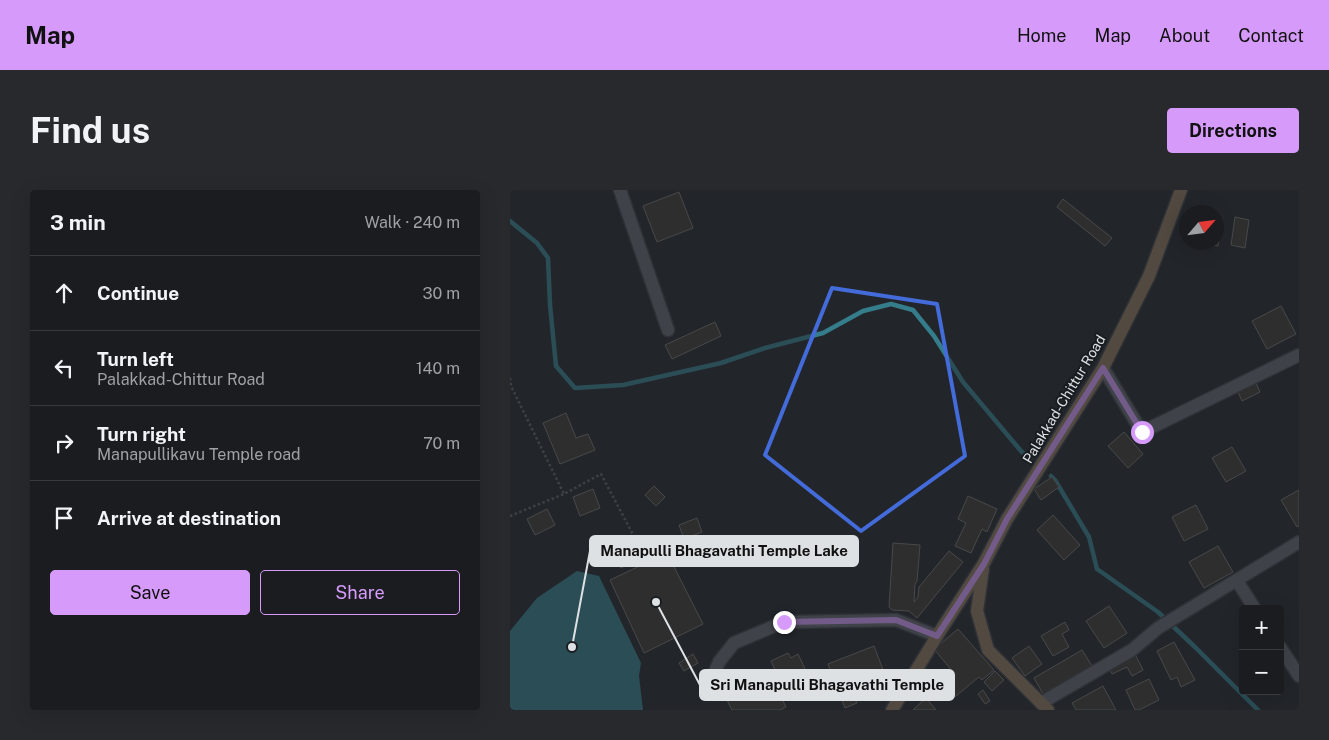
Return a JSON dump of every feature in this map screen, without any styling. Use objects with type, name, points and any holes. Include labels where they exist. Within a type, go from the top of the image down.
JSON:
[{"type":"main road","name":"Palakkad-Chittur Road","points":[[892,710],[984,564],[1007,519],[1103,368],[1149,276],[1181,190]]},
{"type":"main road","name":"Palakkad-Chittur Road","points":[[984,564],[977,611],[988,650],[1044,707]]},
{"type":"street","points":[[620,190],[668,330]]},
{"type":"street","points":[[1103,368],[1142,432],[1299,355]]},
{"type":"street","points":[[1044,707],[1132,650],[1158,628],[1299,542]]},
{"type":"street","points":[[1237,581],[1252,605]]},
{"type":"street","points":[[714,674],[719,662],[734,643],[784,622],[896,620],[937,636]]},
{"type":"street","points":[[1282,650],[1299,676]]},
{"type":"path","points":[[510,378],[511,386],[564,494]]},
{"type":"path","points":[[510,516],[564,494],[601,474],[638,544]]},
{"type":"highlighted area","points":[[832,288],[937,304],[965,456],[861,531],[765,455]]},
{"type":"water","points":[[577,571],[599,576],[641,663],[639,676],[643,710],[510,710],[510,631],[537,598]]},
{"type":"building","points":[[679,192],[693,228],[657,242],[643,206]]},
{"type":"building","points":[[1063,199],[1112,238],[1105,246],[1057,207]]},
{"type":"building","points":[[1235,217],[1249,220],[1245,248],[1231,245]]},
{"type":"building","points":[[1281,306],[1296,334],[1267,349],[1252,321]]},
{"type":"building","points":[[715,322],[721,336],[672,359],[665,345]]},
{"type":"building","points":[[1256,383],[1260,392],[1242,401],[1238,392]]},
{"type":"building","points":[[566,413],[576,438],[588,434],[595,450],[560,464],[543,423]]},
{"type":"building","points":[[1124,432],[1143,454],[1128,468],[1108,446]]},
{"type":"building","points":[[1232,447],[1246,471],[1226,482],[1212,458]]},
{"type":"building","points":[[1052,477],[1059,487],[1041,500],[1034,489]]},
{"type":"building","points":[[654,486],[665,497],[656,506],[645,495]]},
{"type":"building","points":[[593,489],[600,508],[580,516],[573,497]]},
{"type":"building","points":[[1299,490],[1299,526],[1297,527],[1281,500]]},
{"type":"building","points":[[968,496],[997,509],[987,532],[982,529],[971,553],[955,546],[966,523],[958,519]]},
{"type":"building","points":[[1196,505],[1208,529],[1184,541],[1172,517]]},
{"type":"building","points":[[547,509],[555,525],[535,535],[527,519]]},
{"type":"building","points":[[1053,515],[1080,545],[1064,560],[1037,530]]},
{"type":"building","points":[[697,518],[702,532],[684,539],[679,525]]},
{"type":"building","points":[[635,535],[646,555],[621,568],[610,549]]},
{"type":"building","points":[[893,543],[920,545],[914,602],[918,597],[919,587],[949,551],[963,562],[917,618],[909,611],[892,610],[889,607]]},
{"type":"building","points":[[1218,546],[1233,572],[1204,588],[1189,562]]},
{"type":"building","points":[[667,553],[703,624],[644,653],[610,580]]},
{"type":"building","points":[[1109,606],[1127,633],[1104,648],[1086,621]]},
{"type":"building","points":[[1065,622],[1069,630],[1062,634],[1069,647],[1053,656],[1041,636]]},
{"type":"building","points":[[958,629],[994,670],[982,680],[979,677],[951,700],[938,685],[953,672],[934,649]]},
{"type":"building","points":[[1174,642],[1195,680],[1181,687],[1177,677],[1171,680],[1157,651]]},
{"type":"building","points":[[874,646],[885,675],[864,683],[867,692],[854,697],[857,703],[845,708],[828,664]]},
{"type":"building","points":[[1029,646],[1042,664],[1025,676],[1012,658]]},
{"type":"building","points":[[1082,650],[1092,666],[1043,694],[1034,678]]},
{"type":"building","points":[[1134,652],[1143,670],[1132,676],[1127,667],[1112,674],[1107,666]]},
{"type":"building","points":[[788,653],[791,658],[798,654],[807,673],[782,685],[771,661]]},
{"type":"building","points":[[693,654],[698,663],[684,671],[679,663]]},
{"type":"building","points":[[995,671],[1004,680],[992,691],[984,682]]},
{"type":"building","points":[[769,673],[786,707],[780,710],[732,710],[727,700],[750,689],[748,684]]},
{"type":"building","points":[[1149,679],[1159,700],[1139,710],[1135,710],[1126,690]]},
{"type":"building","points":[[1103,686],[1116,710],[1076,710],[1072,703]]},
{"type":"building","points":[[983,690],[990,701],[985,704],[978,694]]},
{"type":"building","points":[[926,698],[936,710],[913,710]]},
{"type":"waterway","points":[[510,221],[537,243],[548,258],[556,366],[575,388],[623,385],[721,363],[765,348],[823,333],[863,311],[891,304],[913,310],[934,336],[963,382],[1021,451],[1030,459]]},
{"type":"waterway","points":[[1051,476],[1089,537],[1097,569],[1158,612],[1258,710]]},
{"type":"place","name":"Sri Manapulli Bhagavathi Temple","points":[[656,602]]},
{"type":"place","name":"Manapulli Bhagavathi Temple Lake","points":[[572,647]]},
{"type":"route","points":[[784,622],[896,620],[937,636],[984,564],[1007,519],[1103,368],[1142,432]]}]
